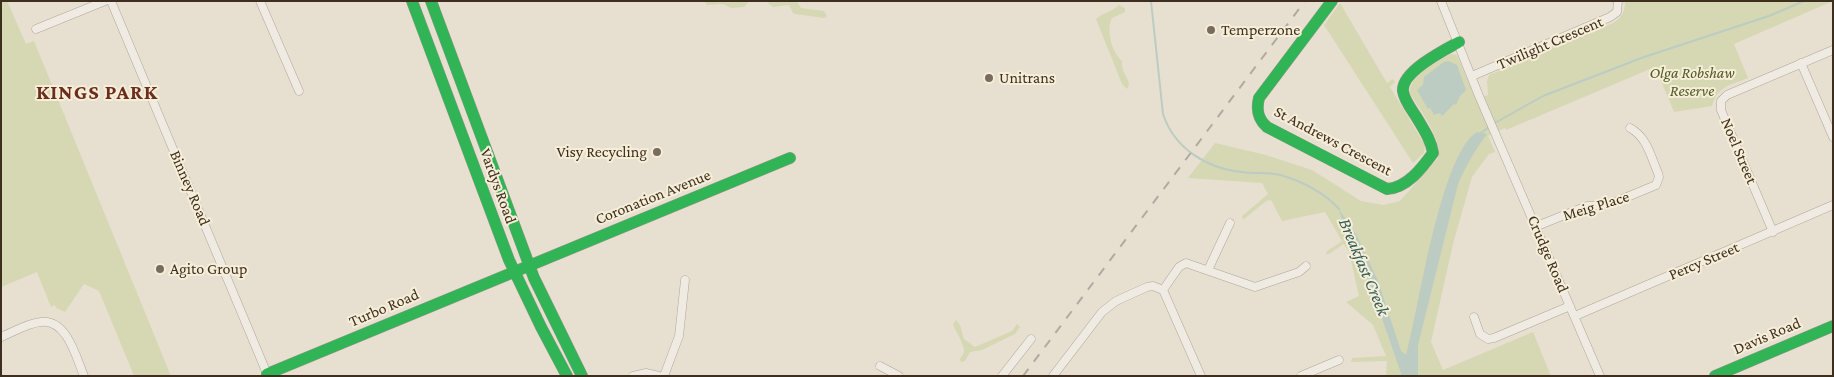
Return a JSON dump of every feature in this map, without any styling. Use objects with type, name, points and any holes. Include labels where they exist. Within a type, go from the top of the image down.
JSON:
[{"type":"street","points":[[36,29],[105,1]]},
{"type":"street","name":"Binney Road","points":[[111,1],[267,375]]},
{"type":"street","points":[[260,1],[299,91]]},
{"type":"street","name":"Vardys Road","points":[[412,1],[514,272],[567,376]]},
{"type":"street","name":"Vardys Road","points":[[431,1],[529,265],[582,376]]},
{"type":"street","name":"St Andrews Crescent","points":[[1332,1],[1259,98],[1257,105],[1258,117],[1266,128],[1387,189],[1392,190],[1402,186],[1433,153],[1432,142],[1404,96],[1403,86],[1432,57],[1459,42]]},
{"type":"street","name":"Crudge Road","points":[[1441,1],[1600,376]]},
{"type":"street","name":"Twilight Crescent","points":[[1472,76],[1610,18],[1619,9],[1618,1]]},
{"type":"street","name":"Noel Street","points":[[1773,232],[1721,110],[1721,101],[1727,95],[1833,50]]},
{"type":"street","points":[[1801,64],[1833,137]]},
{"type":"street","name":"Meig Place","points":[[1537,226],[1587,206],[1606,205],[1659,186],[1658,173],[1644,140],[1638,132],[1630,128]]},
{"type":"street","name":"Coronation Avenue","points":[[514,272],[790,158]]},
{"type":"street","name":"Percy Street","points":[[1575,316],[1833,205]]},
{"type":"street","points":[[1208,270],[1230,224]]},
{"type":"street","points":[[1163,290],[1179,267],[1186,263],[1256,287],[1299,272],[1306,266]]},
{"type":"street","name":"Turbo Road","points":[[267,375],[514,272]]},
{"type":"street","points":[[664,376],[679,336],[685,280]]},
{"type":"street","points":[[1053,376],[1110,304],[1153,286],[1163,290],[1201,376]]},
{"type":"street","points":[[1474,318],[1480,334],[1488,339],[1570,306]]},
{"type":"street","points":[[1,337],[43,321],[51,323],[65,334],[84,376]]},
{"type":"street","name":"Davis Road","points":[[1715,376],[1833,326]]},
{"type":"street","points":[[1002,376],[1031,339]]},
{"type":"street","points":[[1301,376],[1339,360]]},
{"type":"street","points":[[880,366],[899,376]]},
{"type":"street","points":[[637,375],[651,374],[659,376]]},
{"type":"green space","points":[[1,1],[7,1],[26,44],[34,41],[171,376],[134,376],[99,291],[84,284],[65,312],[56,308],[55,305],[51,307],[37,272],[1,287]]},
{"type":"green space","points":[[704,1],[747,1],[748,3],[744,7],[731,8],[723,4],[707,5]]},
{"type":"green space","points":[[766,1],[797,1],[801,8],[824,11],[827,16],[824,18],[795,14],[789,5],[773,7]]},
{"type":"green space","name":"Olga Robshaw Reserve","points":[[1625,1],[1833,1],[1734,44],[1748,78],[1721,90],[1714,99],[1712,106],[1674,112],[1655,67],[1488,136],[1495,152],[1489,154],[1472,177],[1453,244],[1431,342],[1443,370],[1533,332],[1551,376],[1386,376],[1387,361],[1351,362],[1352,358],[1386,356],[1373,325],[1346,302],[1359,296],[1349,252],[1344,244],[1327,255],[1326,252],[1342,241],[1325,212],[1282,221],[1271,200],[1266,201],[1243,220],[1242,216],[1268,194],[1262,183],[1188,178],[1215,143],[1266,155],[1312,170],[1361,201],[1383,205],[1400,201],[1438,158],[1437,142],[1434,133],[1410,93],[1410,87],[1418,75],[1451,54],[1457,55],[1476,100],[1488,95],[1487,81],[1489,75],[1613,23],[1622,14]]},
{"type":"green space","points":[[1340,3],[1387,83],[1393,79],[1395,82],[1390,87],[1425,145],[1424,153],[1413,163],[1324,25]]},
{"type":"green space","points":[[1119,5],[1125,8],[1125,12],[1112,18],[1109,28],[1112,46],[1122,61],[1129,85],[1127,89],[1122,84],[1096,19]]},
{"type":"green space","points":[[956,320],[960,325],[964,339],[975,347],[1012,331],[1017,324],[1020,327],[1015,334],[982,350],[970,352],[965,361],[961,362],[960,359],[964,350],[953,324]]},
{"type":"water","points":[[1448,61],[1457,65],[1466,90],[1460,96],[1456,105],[1454,104],[1442,116],[1440,113],[1434,115],[1430,108],[1428,109],[1417,90],[1423,85],[1424,77]]},
{"type":"water","points":[[1477,132],[1487,134],[1471,158],[1458,184],[1418,345],[1418,376],[1402,376],[1370,284],[1338,208],[1356,234],[1378,281],[1401,351],[1406,355],[1432,235],[1442,201],[1452,170],[1464,146]]},
{"type":"waterway","name":"Breakfast Creek","points":[[1151,1],[1163,114],[1168,126],[1184,147],[1205,161],[1229,170],[1275,174],[1296,180],[1312,188],[1339,209]]},
{"type":"waterway","points":[[1493,124],[1543,96],[1644,57],[1769,16],[1804,1]]},
{"type":"waterway","points":[[1481,133],[1489,127]]},
{"type":"railway","points":[[1023,376],[1305,1]]},
{"type":"traffic: fast","points":[[412,1],[509,260],[567,376]]},
{"type":"traffic: fast","points":[[431,1],[534,278],[582,376]]},
{"type":"traffic: fast","points":[[1332,1],[1259,98],[1258,114],[1267,127],[1387,189],[1394,188],[1407,181],[1419,171],[1433,153],[1427,135],[1405,98],[1404,84],[1409,76],[1425,62],[1459,42]]},
{"type":"traffic: fast","points":[[267,374],[790,158]]},
{"type":"traffic: fast","points":[[1715,376],[1833,326]]},
{"type":"place","name":"Temperzone","points":[[1211,30]]},
{"type":"place","name":"Unitrans","points":[[989,78]]},
{"type":"place","name":"Visy Recycling","points":[[657,152]]},
{"type":"place","name":"Agito Group","points":[[160,269]]},
{"type":"district","name":"KINGS PARK","points":[[97,93]]}]
